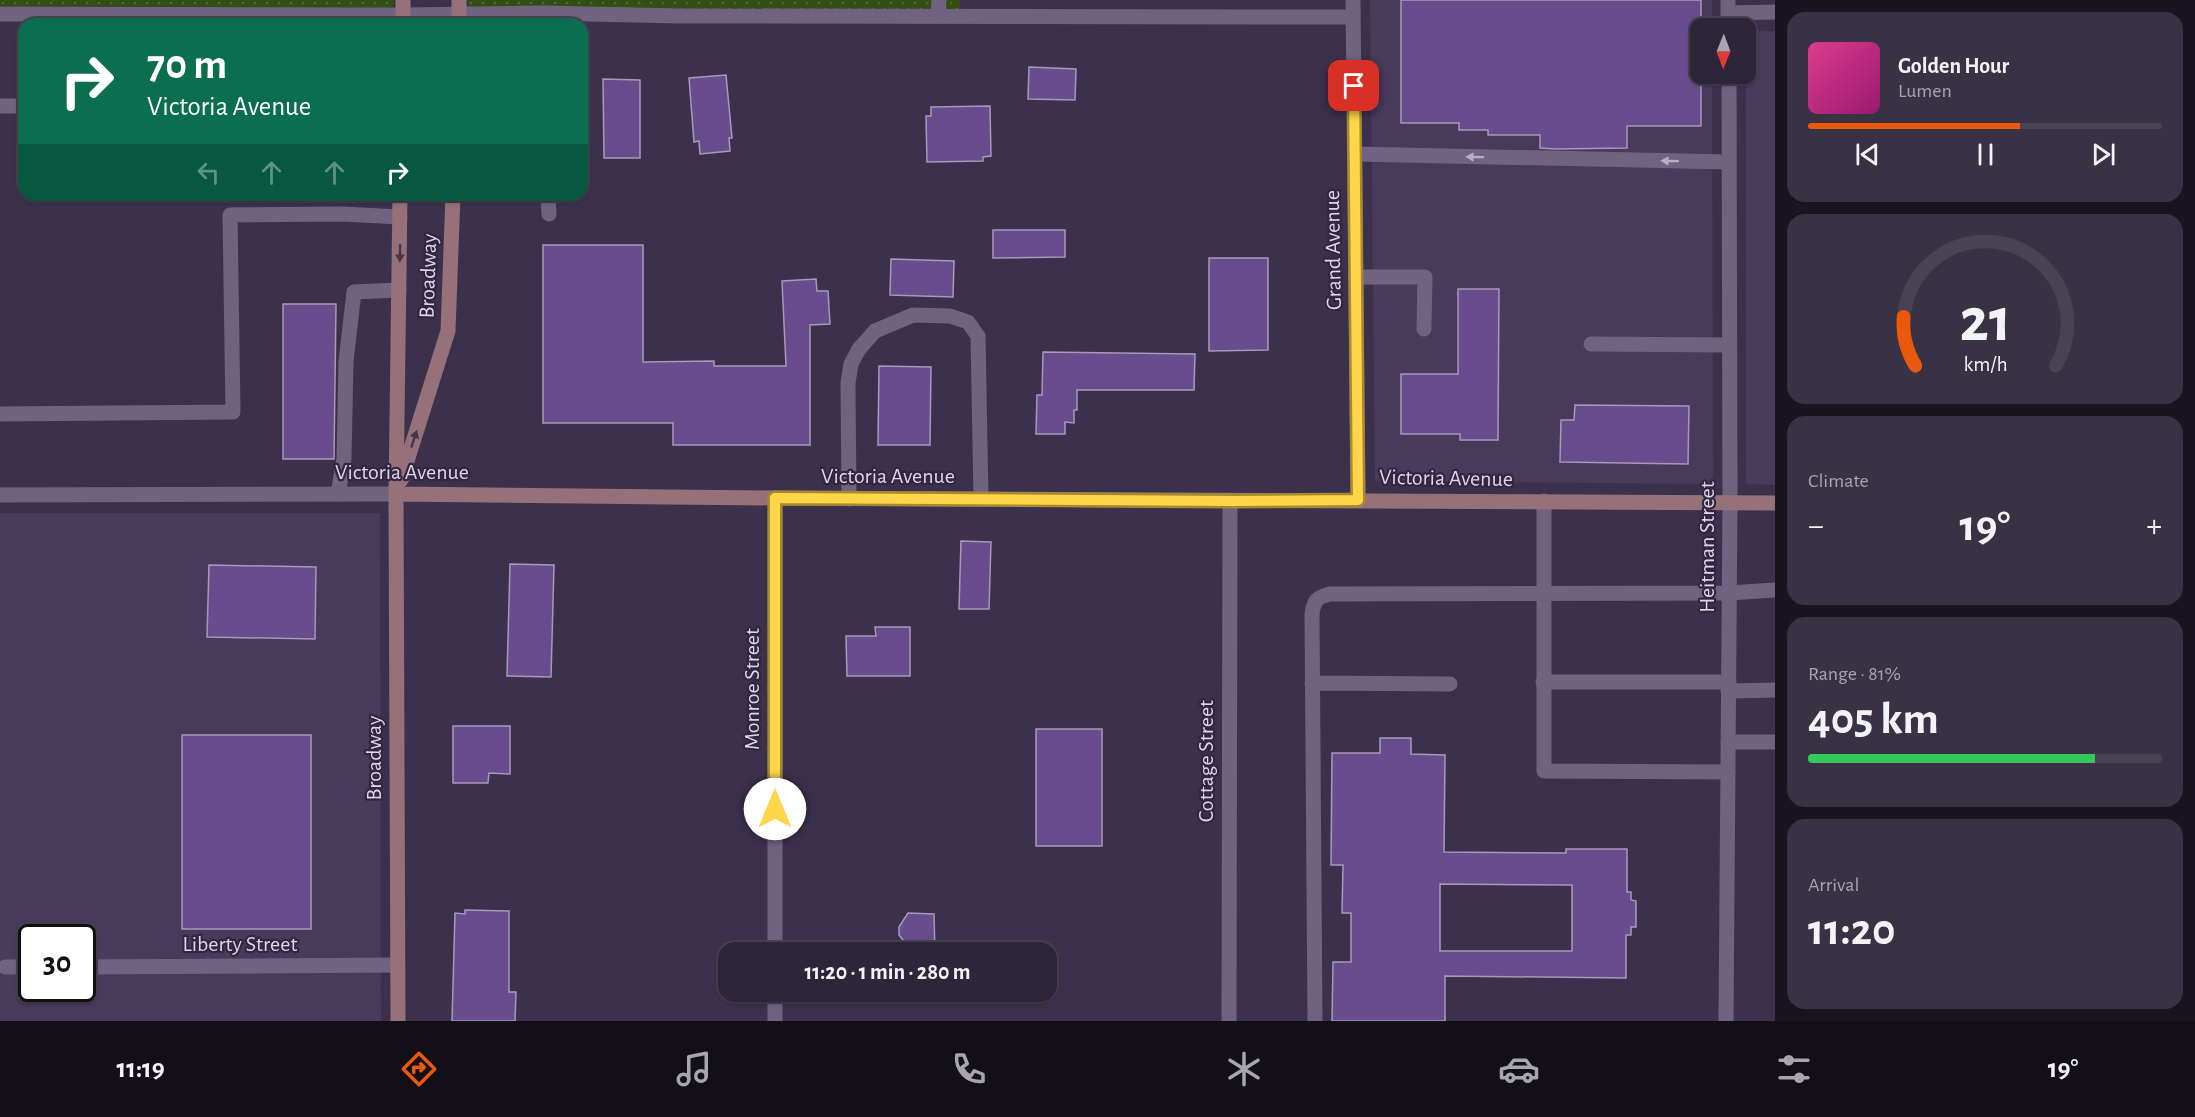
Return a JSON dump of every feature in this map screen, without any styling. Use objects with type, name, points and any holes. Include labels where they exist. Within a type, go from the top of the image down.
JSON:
[{"type":"street","points":[[938,16],[939,0]]},
{"type":"street","name":"Grand Avenue","points":[[1353,0],[1358,500]]},
{"type":"street","points":[[1728,14],[1775,12]]},
{"type":"street","points":[[0,15],[459,13],[546,18],[692,16],[1353,17]]},
{"type":"street","name":"Heitman Street","points":[[1726,1021],[1730,503],[1728,84]]},
{"type":"street","points":[[0,106],[18,106]]},
{"type":"street","points":[[1354,154],[1729,162]]},
{"type":"street","name":"Broadway","points":[[398,1021],[396,494],[400,201]]},
{"type":"street","name":"Broadway","points":[[396,494],[448,331],[453,201]]},
{"type":"street","points":[[548,201],[549,214]]},
{"type":"street","points":[[0,414],[233,412],[230,215],[342,214],[400,218]]},
{"type":"street","points":[[1356,277],[1425,277],[1424,329]]},
{"type":"street","points":[[338,494],[344,459],[346,361],[354,292],[399,290]]},
{"type":"street","points":[[849,499],[848,383],[851,364],[859,349],[875,331],[913,315],[950,316],[968,322],[978,336],[981,499]]},
{"type":"street","points":[[1591,344],[1729,345]]},
{"type":"street","name":"Victoria Avenue","points":[[0,495],[396,494],[849,499],[1775,503]]},
{"type":"street","name":"Monroe Street","points":[[775,498],[775,942]]},
{"type":"street","name":"Cottage Street","points":[[1229,1021],[1230,501]]},
{"type":"street","points":[[1544,501],[1544,771],[1728,772]]},
{"type":"street","points":[[1315,1021],[1312,614],[1314,602],[1319,596],[1330,594],[1729,593],[1775,590]]},
{"type":"street","points":[[1544,682],[1728,686],[1775,690]]},
{"type":"street","points":[[1312,683],[1450,684]]},
{"type":"street","points":[[1728,742],[1775,742]]},
{"type":"street","name":"Liberty Street","points":[[96,967],[397,965]]},
{"type":"street","points":[[5,967],[18,967]]},
{"type":"street","points":[[775,1002],[775,1021]]},
{"type":"shaded area","points":[[1370,0],[1712,0],[1712,18],[1690,18],[1690,84],[1712,84],[1713,484],[1375,481]]},
{"type":"shaded area","points":[[1756,31],[1775,31],[1775,485],[1746,484],[1746,84],[1756,84]]},
{"type":"shaded area","points":[[0,513],[380,513],[381,1021],[0,1021]]},
{"type":"green space","points":[[0,0],[394,0],[394,7],[0,6]]},
{"type":"green space","points":[[468,0],[960,0],[960,11],[468,7]]},
{"type":"building","points":[[1401,0],[1701,0],[1701,18],[1690,18],[1690,84],[1701,84],[1701,126],[1627,126],[1627,148],[1555,149],[1540,148],[1540,135],[1488,135],[1488,130],[1459,130],[1459,123],[1401,123]]},
{"type":"building","points":[[1029,67],[1076,69],[1075,100],[1028,99]]},
{"type":"building","points":[[726,75],[732,138],[729,138],[730,151],[700,154],[699,141],[694,142],[689,78]]},
{"type":"building","points":[[603,79],[640,80],[640,158],[604,158]]},
{"type":"building","points":[[990,106],[991,156],[983,157],[983,161],[927,162],[926,116],[931,116],[931,107]]},
{"type":"building","points":[[993,230],[1065,230],[1065,257],[993,258]]},
{"type":"building","points":[[543,245],[643,245],[643,362],[714,361],[714,366],[786,366],[782,281],[816,279],[817,291],[828,291],[830,324],[810,325],[810,445],[673,445],[673,423],[543,423]]},
{"type":"building","points":[[1209,258],[1268,258],[1268,350],[1209,351]]},
{"type":"building","points":[[891,259],[954,261],[953,297],[890,295]]},
{"type":"building","points":[[1458,289],[1499,289],[1498,440],[1460,440],[1460,434],[1401,434],[1401,374],[1458,374]]},
{"type":"building","points":[[283,304],[336,304],[334,459],[283,459]]},
{"type":"building","points":[[1043,352],[1195,354],[1194,390],[1077,390],[1077,410],[1074,410],[1074,423],[1065,422],[1065,434],[1036,434],[1037,395],[1042,395]]},
{"type":"building","points":[[879,366],[931,367],[930,445],[878,445]]},
{"type":"building","points":[[1575,405],[1689,406],[1688,464],[1560,462],[1561,420],[1574,420]]},
{"type":"building","points":[[961,541],[991,542],[989,609],[959,609]]},
{"type":"building","points":[[510,564],[554,565],[551,677],[507,676]]},
{"type":"building","points":[[209,565],[316,567],[315,639],[207,637]]},
{"type":"building","points":[[875,627],[910,627],[910,676],[847,676],[846,636],[876,636]]},
{"type":"building","points":[[453,726],[510,726],[510,774],[489,773],[488,783],[453,783]]},
{"type":"building","points":[[1036,729],[1102,729],[1102,846],[1036,846]]},
{"type":"building","points":[[182,735],[311,735],[311,929],[182,929]]},
{"type":"building","points":[[1380,738],[1411,738],[1411,754],[1445,755],[1444,852],[1566,853],[1566,849],[1627,849],[1627,892],[1631,892],[1631,900],[1636,901],[1636,927],[1631,927],[1631,935],[1626,935],[1626,978],[1445,976],[1445,1021],[1332,1021],[1333,962],[1351,962],[1351,913],[1342,913],[1343,865],[1331,865],[1332,753],[1380,753]],"holes":[[[1440,884],[1572,885],[1572,951],[1440,951]]]},
{"type":"building","points":[[465,910],[509,911],[509,992],[516,992],[515,1021],[452,1021],[455,913],[465,914]]},
{"type":"building","points":[[908,913],[934,914],[935,942],[903,942],[899,935],[899,927]]},
{"type":"route","points":[[775,809],[775,498],[1358,500],[1354,86]]}]
